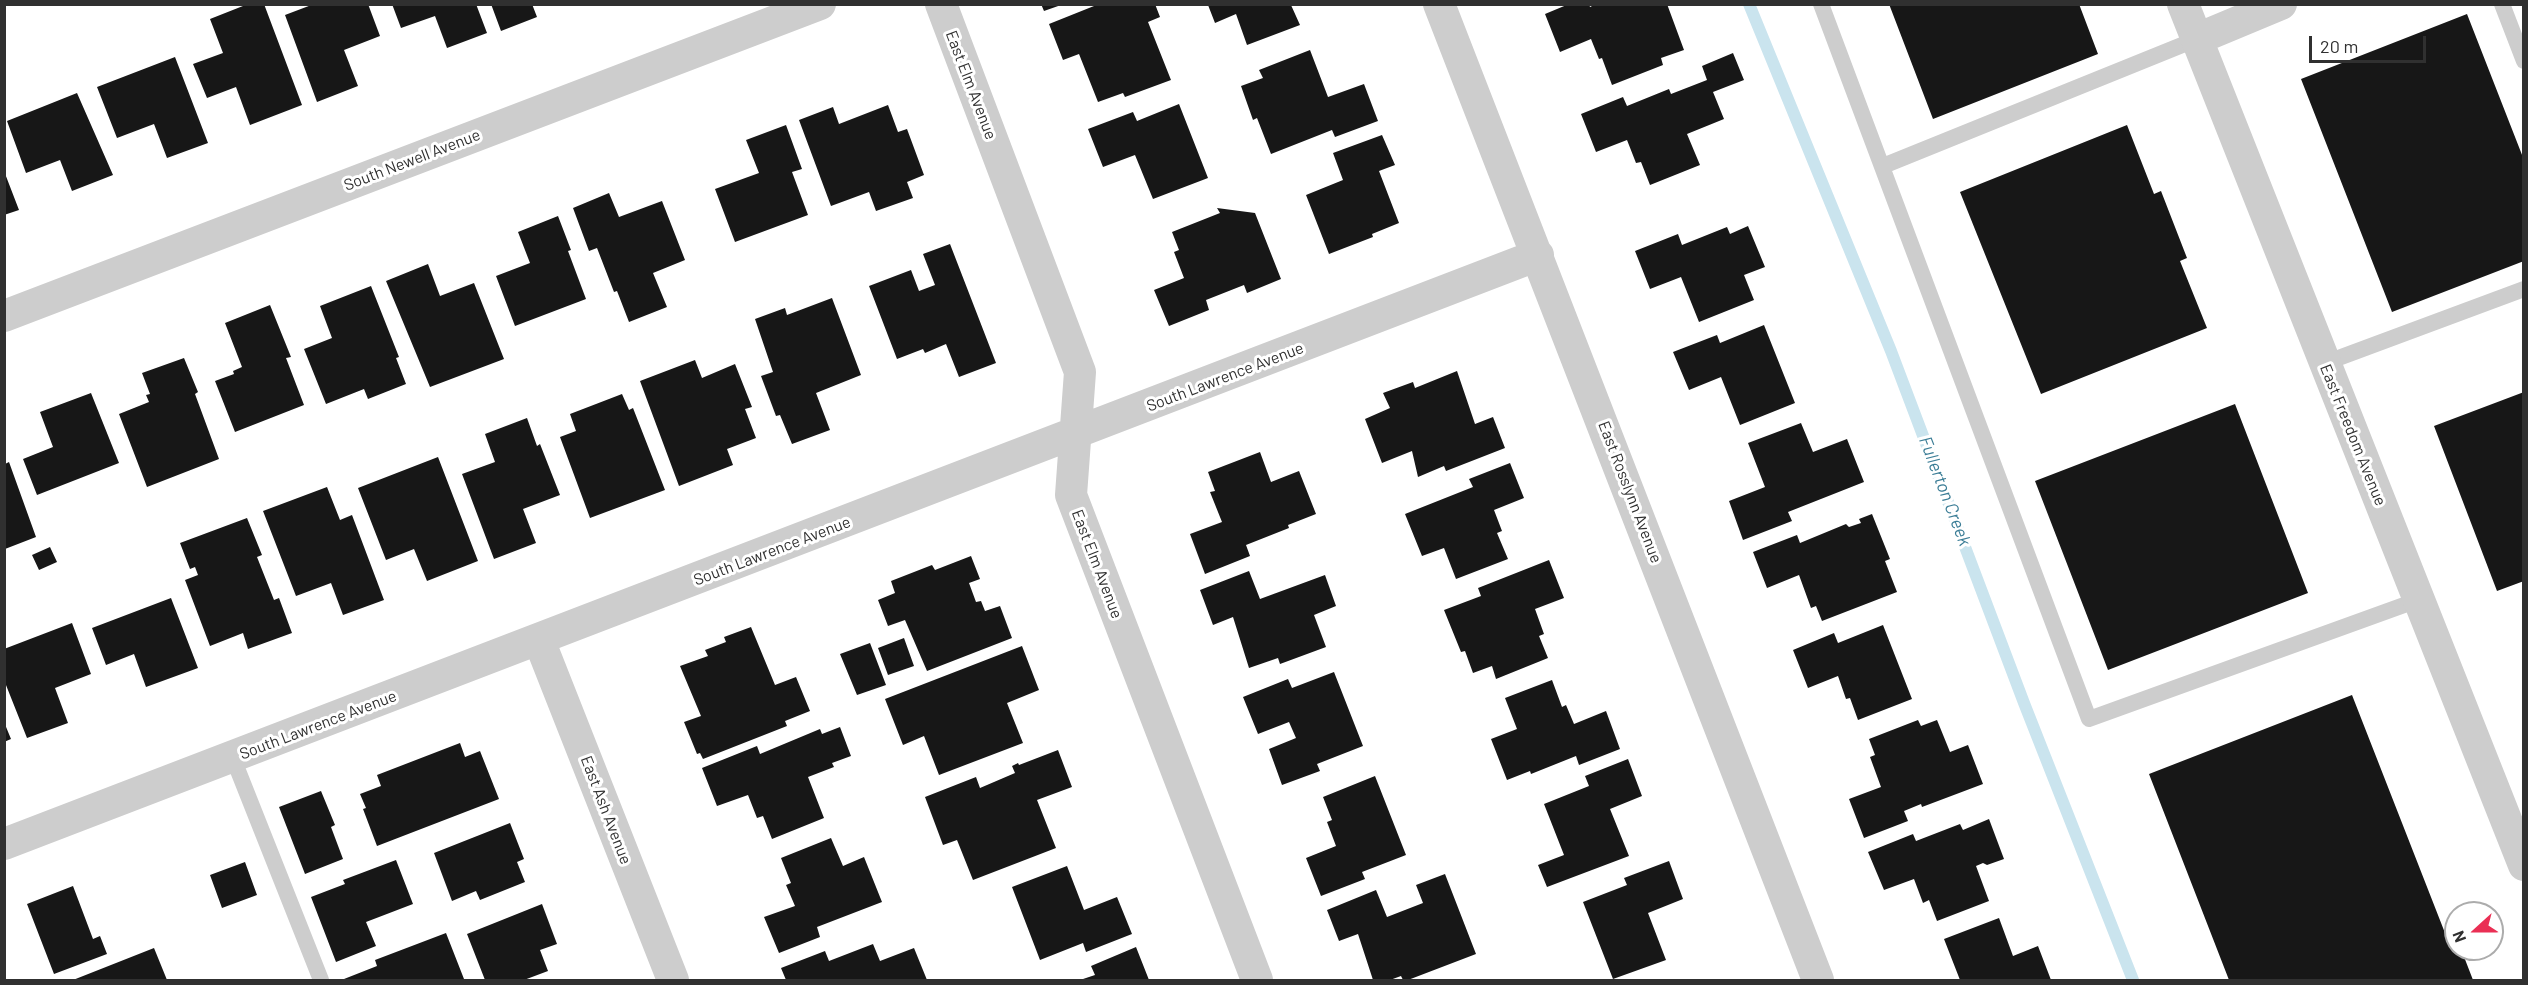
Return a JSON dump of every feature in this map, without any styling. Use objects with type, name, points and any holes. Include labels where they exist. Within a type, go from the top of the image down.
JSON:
[{"type":"street","name":"South Newell Avenue","points":[[4,316],[820,4]]},
{"type":"street","name":"East Elm Avenue","points":[[941,4],[1080,372],[1071,495],[1257,981]]},
{"type":"street","name":"East Rosslynn Avenue","points":[[1439,4],[1818,981]]},
{"type":"street","name":"East Freedom Avenue","points":[[2183,4],[2523,865]]},
{"type":"street","points":[[2197,39],[2281,4]]},
{"type":"street","name":"South Lawrence Avenue","points":[[4,844],[1538,255]]},
{"type":"street","name":"East Ash Avenue","points":[[539,640],[673,981]]},
{"type":"lane","points":[[1821,4],[2089,719],[2418,600]]},
{"type":"lane","points":[[2502,4],[2523,62]]},
{"type":"lane","points":[[1882,166],[2197,39]]},
{"type":"lane","points":[[2325,363],[2523,289]]},
{"type":"lane","points":[[233,758],[321,981]]},
{"type":"building","points":[[248,4],[264,4],[302,105],[250,125],[236,87],[207,98],[193,64],[223,53],[210,19]]},
{"type":"building","points":[[314,4],[368,4],[380,36],[344,50],[358,86],[317,102],[285,15]]},
{"type":"building","points":[[392,4],[476,4],[487,33],[447,48],[435,16],[401,28]]},
{"type":"building","points":[[491,4],[532,4],[537,17],[501,31]]},
{"type":"building","points":[[1041,4],[1061,4],[1061,5],[1044,11]]},
{"type":"building","points":[[1099,4],[1155,4],[1160,17],[1148,22],[1171,80],[1125,97],[1123,93],[1098,102],[1079,54],[1063,60],[1049,24]]},
{"type":"building","points":[[1569,4],[1589,4],[1590,7],[1596,4],[1667,4],[1684,50],[1661,58],[1663,65],[1612,85],[1602,58],[1599,59],[1591,39],[1560,52],[1545,14]]},
{"type":"building","points":[[1889,4],[2079,4],[2098,54],[1933,119]]},
{"type":"building","points":[[1208,5],[1291,5],[1300,25],[1247,45],[1236,14],[1215,23]]},
{"type":"building","points":[[2467,14],[2524,160],[2524,261],[2392,312],[2301,79]]},
{"type":"building","points":[[1310,50],[1328,97],[1364,84],[1378,121],[1335,137],[1332,130],[1271,154],[1257,118],[1253,120],[1241,86],[1263,78],[1259,70]]},
{"type":"building","points":[[1733,53],[1744,80],[1713,92],[1724,119],[1687,134],[1700,165],[1650,185],[1641,162],[1636,163],[1627,140],[1596,152],[1581,114],[1623,97],[1627,106],[1669,89],[1671,94],[1707,80],[1702,66]]},
{"type":"building","points":[[175,57],[208,143],[167,158],[154,124],[117,138],[97,87]]},
{"type":"building","points":[[77,93],[113,175],[72,191],[60,160],[26,173],[7,121]]},
{"type":"building","points":[[1179,104],[1208,178],[1153,199],[1135,155],[1103,167],[1088,129],[1133,112],[1137,121]]},
{"type":"building","points":[[888,105],[898,132],[907,129],[924,175],[907,182],[913,198],[876,211],[869,192],[831,206],[799,120],[833,107],[839,124]]},
{"type":"building","points":[[786,125],[802,169],[792,172],[808,215],[735,242],[715,189],[759,173],[746,140]]},
{"type":"building","points":[[2127,125],[2154,194],[2161,191],[2187,258],[2180,261],[2207,328],[2041,394],[1960,192]]},
{"type":"building","points":[[1382,135],[1395,165],[1379,171],[1399,223],[1372,234],[1373,237],[1329,254],[1306,195],[1343,180],[1333,153]]},
{"type":"building","points":[[4,171],[19,210],[4,215]]},
{"type":"building","points":[[609,193],[619,217],[662,201],[685,260],[653,273],[667,307],[629,322],[617,291],[614,292],[597,248],[589,251],[573,208]]},
{"type":"building","points":[[1217,208],[1255,213],[1281,279],[1247,293],[1244,285],[1206,300],[1209,310],[1169,326],[1154,290],[1184,278],[1174,252],[1179,250],[1172,232],[1220,213]]},
{"type":"building","points":[[558,216],[586,299],[515,326],[496,276],[530,263],[518,232]]},
{"type":"building","points":[[1748,226],[1765,267],[1744,275],[1754,300],[1699,322],[1681,277],[1650,289],[1635,251],[1678,234],[1682,245],[1727,227],[1730,234]]},
{"type":"building","points":[[950,244],[996,363],[959,377],[946,344],[925,353],[923,349],[897,359],[869,286],[911,270],[919,291],[935,285],[923,254]]},
{"type":"building","points":[[428,264],[440,296],[474,283],[504,359],[430,387],[386,281]]},
{"type":"building","points":[[371,286],[399,357],[396,358],[406,384],[368,399],[364,389],[326,404],[304,349],[332,338],[320,306]]},
{"type":"building","points":[[832,298],[861,375],[816,393],[830,430],[792,444],[780,415],[776,416],[761,376],[773,372],[755,319],[785,308],[787,315]]},
{"type":"building","points":[[270,305],[291,357],[286,358],[304,405],[235,432],[215,381],[234,374],[233,371],[242,367],[225,323]]},
{"type":"building","points":[[1764,325],[1795,403],[1740,425],[1721,377],[1689,390],[1673,352],[1717,335],[1720,343]]},
{"type":"building","points":[[184,358],[198,392],[195,394],[219,459],[147,487],[119,414],[149,402],[146,395],[150,394],[142,373]]},
{"type":"building","points":[[695,360],[702,378],[735,364],[752,407],[745,409],[756,438],[727,449],[733,465],[679,486],[640,381]]},
{"type":"building","points":[[1457,371],[1475,424],[1493,417],[1505,448],[1446,471],[1444,466],[1418,477],[1412,451],[1382,463],[1365,419],[1390,408],[1383,393],[1413,382],[1415,388]]},
{"type":"building","points":[[2524,392],[2524,581],[2497,591],[2434,426]]},
{"type":"building","points":[[91,393],[119,463],[37,495],[23,459],[53,447],[40,412]]},
{"type":"building","points":[[622,394],[629,410],[633,408],[665,490],[590,518],[560,437],[576,431],[570,414]]},
{"type":"building","points":[[2235,404],[2308,593],[2108,670],[2035,481]]},
{"type":"building","points":[[527,418],[537,446],[540,444],[560,495],[523,509],[536,543],[494,559],[462,474],[495,462],[485,434]]},
{"type":"building","points":[[1801,423],[1813,452],[1847,439],[1864,482],[1788,512],[1792,521],[1743,540],[1729,501],[1765,487],[1748,443]]},
{"type":"building","points":[[1260,452],[1271,482],[1299,471],[1316,514],[1288,525],[1289,528],[1246,545],[1250,556],[1205,574],[1190,534],[1222,522],[1210,492],[1215,491],[1208,472]]},
{"type":"building","points":[[438,457],[478,561],[427,581],[414,549],[386,560],[358,488]]},
{"type":"building","points":[[9,462],[36,537],[5,549],[5,464]]},
{"type":"building","points":[[1510,463],[1524,498],[1494,510],[1502,531],[1497,533],[1508,559],[1456,579],[1444,548],[1422,556],[1405,514],[1473,487],[1469,479]]},
{"type":"building","points":[[327,487],[340,520],[352,515],[384,600],[343,615],[331,583],[296,596],[263,511]]},
{"type":"building","points":[[1872,514],[1890,559],[1885,561],[1897,592],[1822,621],[1816,606],[1811,608],[1799,575],[1767,588],[1753,552],[1797,535],[1800,543],[1846,524],[1849,527],[1861,523],[1859,519]]},
{"type":"building","points":[[247,518],[262,555],[257,557],[274,600],[279,598],[292,633],[248,649],[243,633],[210,646],[185,580],[198,575],[195,567],[190,569],[180,543]]},
{"type":"building","points":[[50,547],[57,562],[39,570],[32,555]]},
{"type":"building","points":[[971,556],[980,579],[969,583],[976,602],[981,601],[985,611],[1000,606],[1012,638],[927,671],[905,620],[888,626],[878,600],[895,593],[891,581],[932,565],[935,570]]},
{"type":"building","points":[[1549,560],[1564,598],[1535,609],[1544,634],[1539,636],[1548,658],[1496,679],[1492,666],[1473,673],[1465,651],[1461,652],[1444,610],[1481,596],[1478,588]]},
{"type":"building","points":[[1249,571],[1260,599],[1325,575],[1336,606],[1314,615],[1326,647],[1280,664],[1278,658],[1249,668],[1233,617],[1213,625],[1200,590]]},
{"type":"building","points":[[171,598],[198,668],[146,687],[134,654],[106,665],[92,628]]},
{"type":"building","points":[[72,623],[91,674],[55,688],[68,723],[27,738],[4,680],[4,649]]},
{"type":"building","points":[[1883,625],[1912,699],[1858,720],[1850,698],[1846,699],[1838,676],[1808,688],[1793,650],[1834,633],[1838,643]]},
{"type":"building","points":[[751,627],[775,685],[796,677],[810,711],[785,721],[787,726],[703,759],[700,753],[697,754],[684,722],[701,716],[680,666],[708,656],[705,650],[726,642],[724,637]]},
{"type":"building","points":[[904,638],[914,666],[888,675],[878,648]]},
{"type":"building","points":[[870,643],[886,685],[857,695],[840,654]]},
{"type":"building","points":[[1022,646],[1039,690],[1007,703],[1023,743],[939,775],[924,736],[903,745],[885,699]]},
{"type":"building","points":[[1334,672],[1363,746],[1317,764],[1320,771],[1282,785],[1269,749],[1296,738],[1289,722],[1258,734],[1243,697],[1288,679],[1292,688]]},
{"type":"building","points":[[1552,680],[1562,707],[1566,705],[1574,724],[1606,711],[1620,749],[1579,765],[1576,756],[1531,774],[1530,771],[1507,780],[1491,739],[1517,729],[1505,698]]},
{"type":"building","points":[[2352,695],[2444,930],[2444,961],[2466,961],[2473,980],[2229,980],[2149,774]]},
{"type":"building","points":[[1918,720],[1921,726],[1937,720],[1950,752],[1968,745],[1983,784],[1922,807],[1921,804],[1904,811],[1908,821],[1864,838],[1849,799],[1881,787],[1870,757],[1875,755],[1869,739]]},
{"type":"building","points":[[4,722],[11,739],[4,742]]},
{"type":"building","points":[[840,727],[851,756],[832,763],[834,767],[808,777],[824,818],[772,839],[763,816],[757,818],[748,795],[717,806],[702,768],[757,746],[760,754],[820,729],[822,734]]},
{"type":"building","points":[[460,743],[465,757],[480,751],[499,799],[377,846],[363,809],[366,808],[360,794],[381,786],[377,775]]},
{"type":"building","points":[[1058,750],[1072,787],[1037,800],[1056,848],[973,880],[957,840],[943,845],[925,797],[976,777],[980,788],[1015,773],[1012,766],[1018,763],[1019,765]]},
{"type":"building","points":[[1628,759],[1642,796],[1610,809],[1629,856],[1547,887],[1538,865],[1564,855],[1544,804],[1589,786],[1585,776]]},
{"type":"building","points":[[1375,776],[1406,855],[1362,872],[1365,879],[1321,896],[1306,858],[1336,846],[1327,822],[1332,820],[1323,797]]},
{"type":"building","points":[[321,791],[335,825],[331,827],[343,859],[305,874],[279,807]]},
{"type":"building","points":[[1989,819],[2004,859],[1976,866],[1989,901],[1937,921],[1929,900],[1923,903],[1914,879],[1884,890],[1868,852],[1913,834],[1916,841],[1960,824],[1963,830]]},
{"type":"building","points":[[510,823],[524,859],[517,862],[525,882],[480,900],[476,891],[452,901],[434,853]]},
{"type":"building","points":[[831,838],[843,866],[864,857],[882,902],[817,927],[820,937],[779,953],[764,917],[795,906],[786,885],[791,883],[781,858]]},
{"type":"building","points":[[396,860],[413,904],[366,922],[376,946],[336,962],[311,897],[345,884],[343,880]]},
{"type":"building","points":[[1669,861],[1683,899],[1648,913],[1666,960],[1613,979],[1583,902],[1627,885],[1624,878]]},
{"type":"building","points":[[245,862],[257,895],[222,908],[210,875]]},
{"type":"building","points":[[1067,866],[1084,910],[1117,897],[1132,934],[1086,952],[1083,943],[1040,960],[1012,887]]},
{"type":"building","points":[[1445,874],[1476,954],[1408,980],[1403,980],[1401,976],[1390,980],[1373,980],[1358,934],[1339,941],[1327,910],[1376,890],[1387,917],[1423,903],[1416,885]]},
{"type":"building","points":[[73,886],[93,939],[100,936],[107,954],[54,974],[27,904]]},
{"type":"building","points":[[542,904],[557,944],[540,950],[548,971],[524,980],[485,980],[467,934]]},
{"type":"building","points":[[1999,918],[2013,956],[2038,946],[2051,980],[1960,980],[1944,939]]},
{"type":"building","points":[[446,933],[464,979],[344,979],[377,966],[375,960]]},
{"type":"building","points":[[873,944],[880,961],[914,948],[927,980],[786,980],[781,968],[825,951],[829,961]]},
{"type":"building","points":[[1136,947],[1149,980],[1080,980],[1095,975],[1091,966]]},
{"type":"building","points":[[154,948],[167,980],[73,980]]},
{"type":"waterway","name":"Fullerton Creek","points":[[1749,4],[1891,351],[2024,703],[2133,980]]}]
